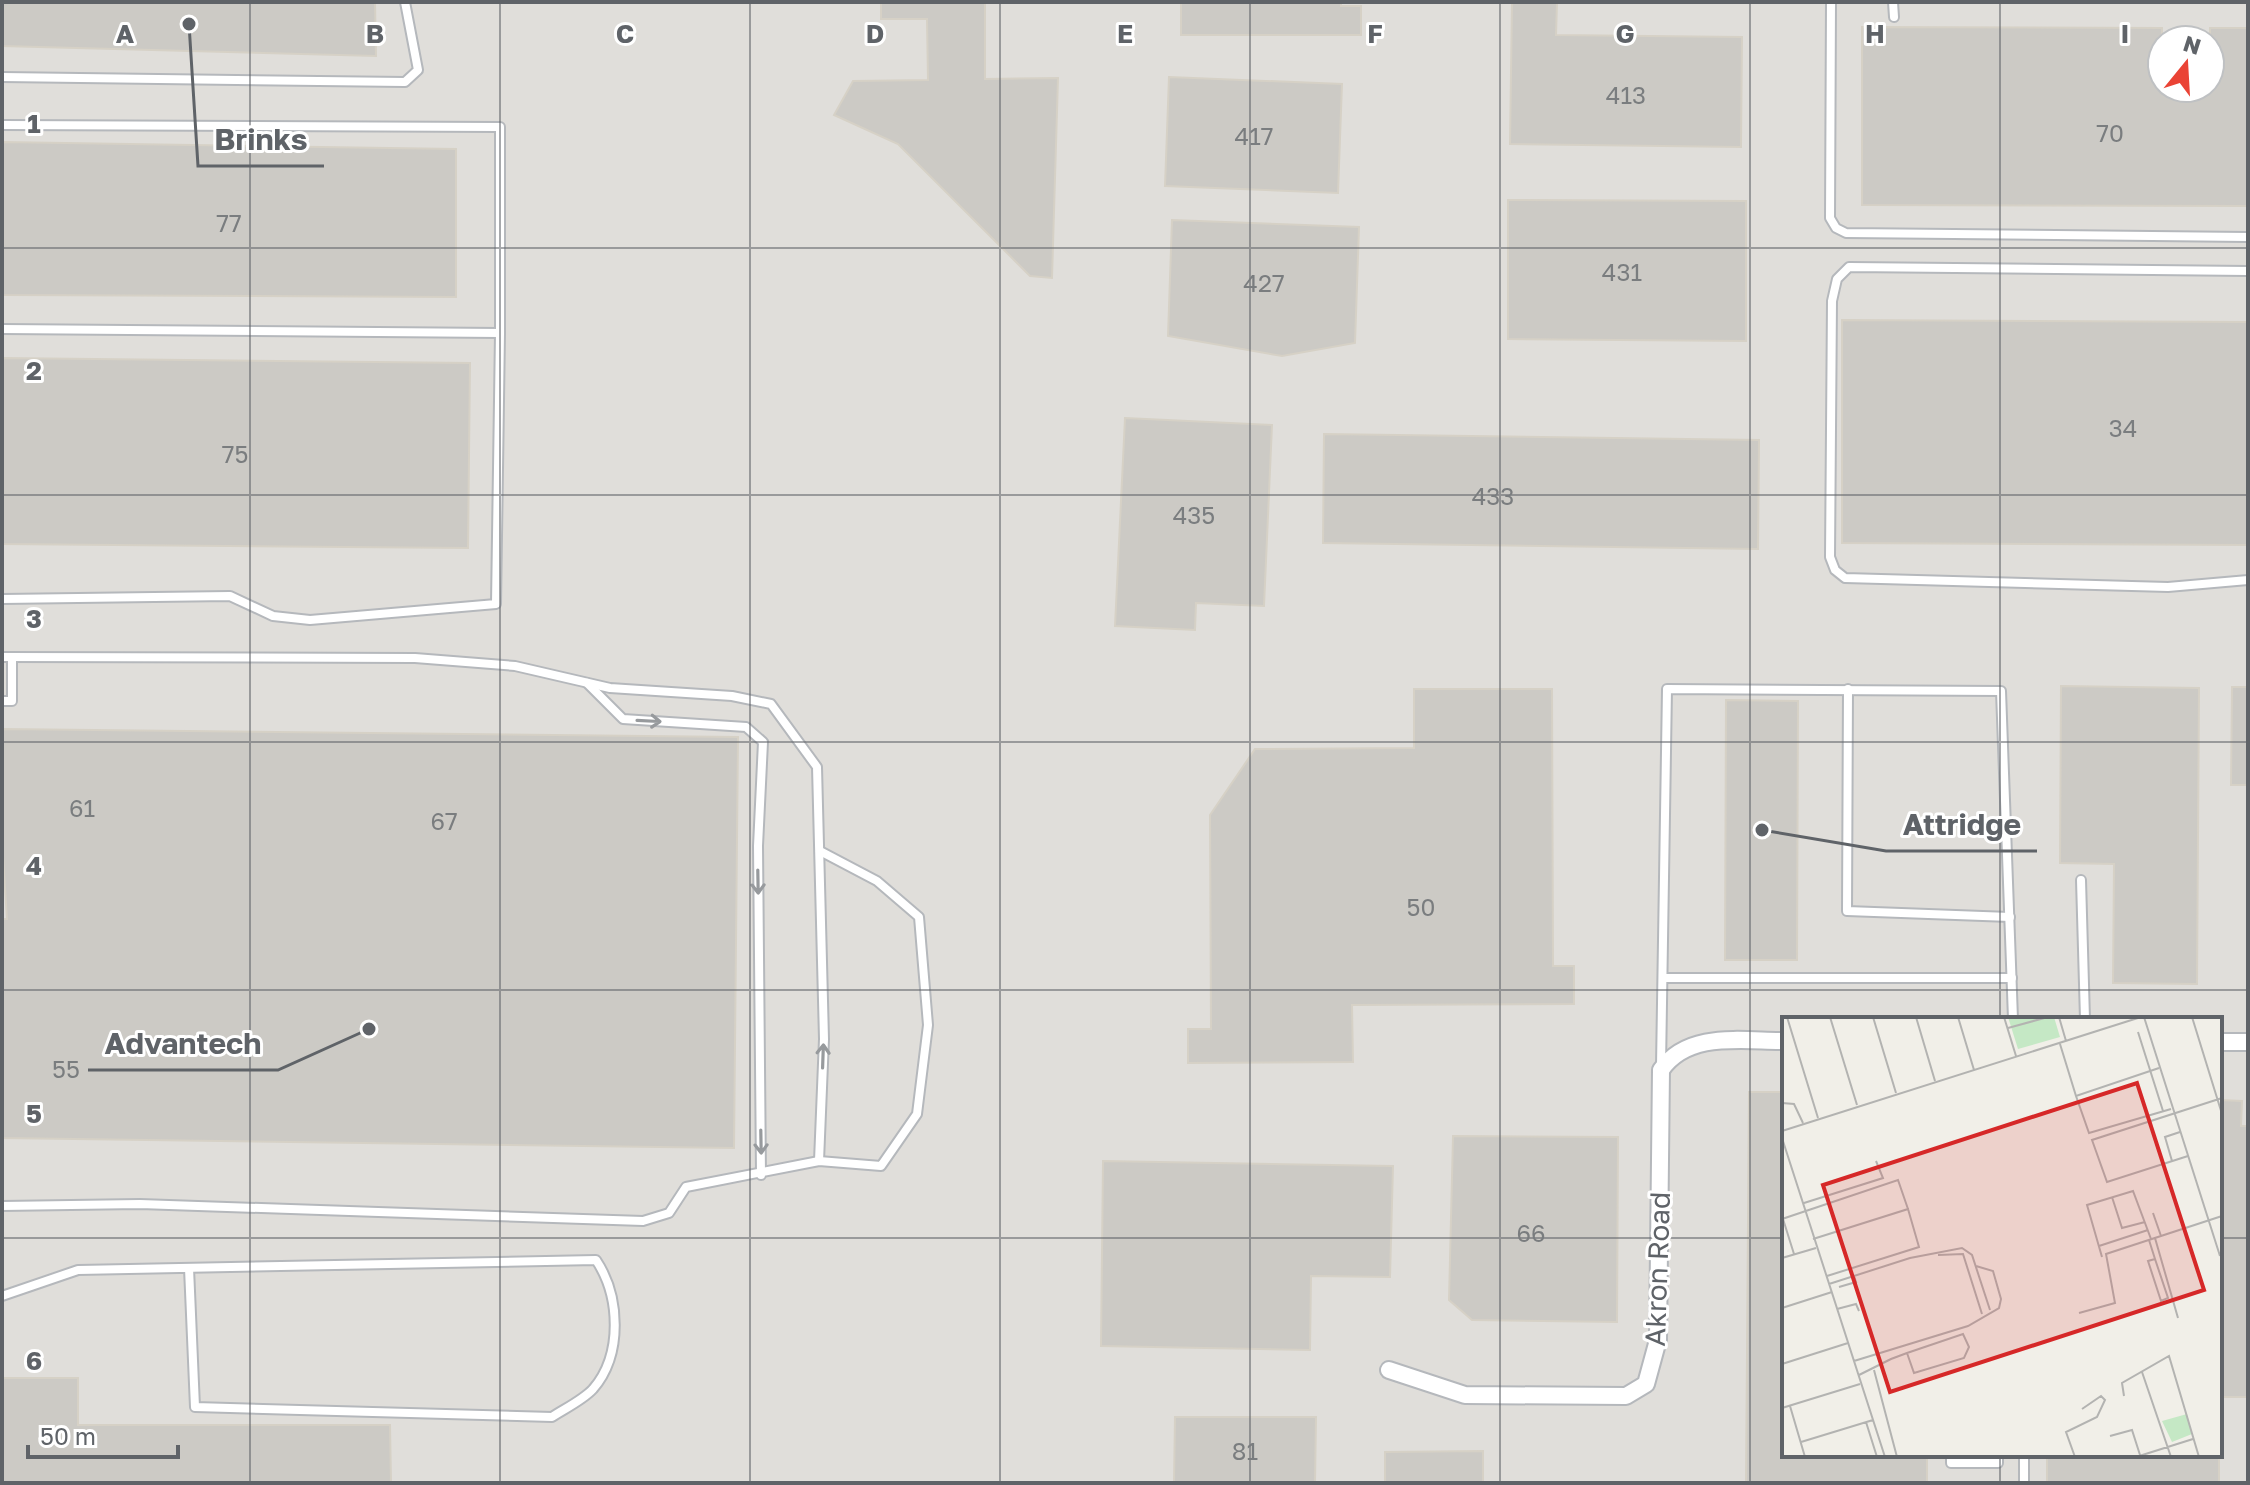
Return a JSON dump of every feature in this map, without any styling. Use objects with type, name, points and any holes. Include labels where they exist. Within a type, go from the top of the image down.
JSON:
[{"type":"street","points":[[1661,1070],[1672,1055],[1688,1045],[1782,1041]]},
{"type":"street","points":[[2222,1042],[2248,1042]]},
{"type":"street","name":"Akron Road","points":[[1389,1370],[1465,1395],[1626,1396],[1646,1384],[1658,1340],[1661,1070]]},
{"type":"lane","points":[[2,77],[405,82],[418,70],[405,2]]},
{"type":"lane","points":[[1831,2],[1830,218],[1836,228],[1846,233],[2248,237]]},
{"type":"lane","points":[[1893,2],[1894,17]]},
{"type":"lane","points":[[2,125],[500,127],[496,604],[310,620],[273,616],[230,596],[2,599]]},
{"type":"lane","points":[[2248,271],[1849,267],[1837,279],[1832,301],[1830,542],[1835,570],[1845,578],[2168,587],[2248,580]]},
{"type":"lane","points":[[2,329],[500,333]]},
{"type":"lane","points":[[2,657],[415,658],[515,666],[610,688],[732,696],[771,704],[817,767],[824,1039],[819,1161]]},
{"type":"lane","points":[[2,701],[12,701],[12,657]]},
{"type":"lane","points":[[586,682],[623,719],[746,727],[763,742],[758,846],[761,1175]]},
{"type":"lane","points":[[1661,1070],[1667,689],[2001,691],[2013,1017]]},
{"type":"lane","points":[[1848,689],[1847,911],[2010,917]]},
{"type":"lane","points":[[2,1206],[140,1204],[643,1221],[669,1213],[686,1187],[761,1175],[819,1161],[881,1166],[917,1114],[928,1025],[919,917],[877,881],[820,851]]},
{"type":"lane","points":[[2081,880],[2085,1017]]},
{"type":"lane","points":[[1663,978],[2012,978]]},
{"type":"lane","points":[[2,1296],[78,1270],[596,1260],[609,1280],[616,1318],[610,1358],[593,1389],[552,1417],[195,1407],[189,1268]]},
{"type":"lane","points":[[1951,1457],[1951,1463],[1998,1463],[1998,1457]]},
{"type":"lane","points":[[2024,1457],[2024,1483]]},
{"type":"shaded area","points":[[2,2],[2248,2],[2248,1483],[2,1483]]},
{"type":"building","points":[[2,2],[375,2],[376,56],[2,46]]},
{"type":"building","points":[[881,2],[985,2],[985,79],[1058,78],[1052,278],[1030,276],[898,144],[834,115],[853,81],[928,80],[927,19],[881,19]]},
{"type":"building","points":[[1181,2],[1341,2],[1341,6],[1361,6],[1361,35],[1181,35]]},
{"type":"building","points":[[1512,2],[1557,2],[1556,35],[1742,37],[1741,147],[1510,144]]},
{"type":"building","points":[[1862,27],[2146,28],[2146,104],[2226,104],[2226,28],[2248,28],[2248,206],[1862,205]]},
{"type":"building","points":[[1169,77],[1342,84],[1338,193],[1165,186]]},
{"type":"building","points":[[2,142],[456,149],[456,297],[2,295]]},
{"type":"building","points":[[1508,200],[1746,201],[1746,341],[1508,339]]},
{"type":"building","points":[[1172,220],[1359,227],[1355,343],[1282,356],[1168,336]]},
{"type":"building","points":[[1842,320],[2248,322],[2248,545],[1842,543]]},
{"type":"building","points":[[2,358],[470,363],[468,548],[2,544]]},
{"type":"building","points":[[1125,418],[1272,425],[1264,606],[1196,603],[1195,630],[1115,626]]},
{"type":"building","points":[[1324,434],[1759,440],[1758,549],[1323,543]]},
{"type":"building","points":[[2061,686],[2199,688],[2197,984],[2113,983],[2114,864],[2060,863]]},
{"type":"building","points":[[2232,687],[2248,687],[2248,785],[2231,785]]},
{"type":"building","points":[[1414,689],[1552,689],[1553,966],[1574,966],[1574,1004],[1352,1005],[1353,1062],[1188,1063],[1188,1029],[1211,1029],[1210,815],[1255,749],[1414,748]]},
{"type":"building","points":[[1726,700],[1798,701],[1797,960],[1725,960]]},
{"type":"building","points":[[2,729],[738,737],[734,1148],[2,1138],[2,919],[7,919],[2,841]]},
{"type":"building","points":[[1749,1092],[1782,1092],[1782,1457],[1927,1457],[1927,1483],[1746,1483]]},
{"type":"building","points":[[2222,1100],[2242,1101],[2241,1126],[2248,1126],[2248,1397],[2222,1397]]},
{"type":"building","points":[[1453,1136],[1618,1137],[1617,1322],[1472,1320],[1449,1300]]},
{"type":"building","points":[[1103,1161],[1393,1166],[1390,1277],[1311,1276],[1310,1350],[1101,1346]]},
{"type":"building","points":[[2,1378],[78,1378],[78,1425],[390,1425],[391,1483],[2,1483]]},
{"type":"building","points":[[1175,1417],[1316,1417],[1315,1483],[1174,1483]]},
{"type":"building","points":[[1483,1451],[1483,1483],[1385,1483],[1385,1452]]},
{"type":"building","points":[[2047,1457],[2219,1457],[2219,1483],[2047,1483]]},
{"type":"place","name":"Brinks","points":[[189,24]]},
{"type":"place","name":"Attridge","points":[[1762,830]]},
{"type":"place","name":"Advantech","points":[[369,1029]]}]
